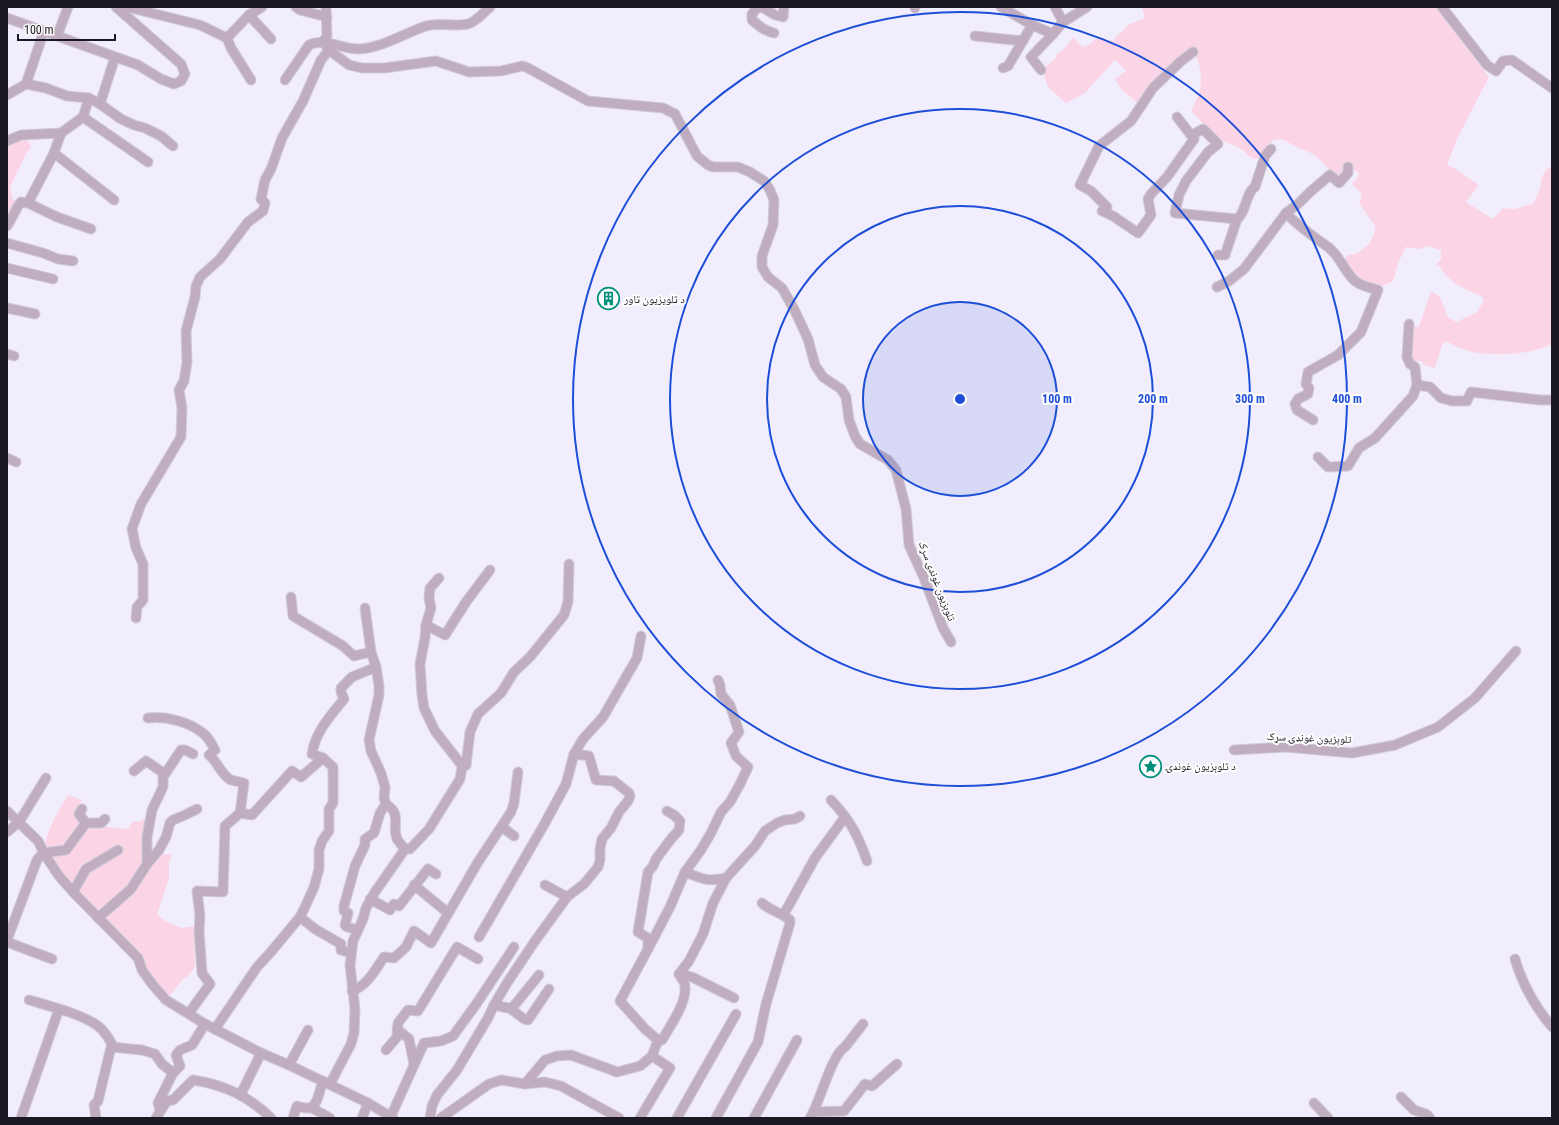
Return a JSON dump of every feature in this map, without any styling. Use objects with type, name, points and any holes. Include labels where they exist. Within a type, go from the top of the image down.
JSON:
[{"type":"street","points":[[57,36],[68,7]]},
{"type":"street","points":[[7,18],[138,66],[161,79],[174,84],[181,81],[185,74],[182,64],[116,7]]},
{"type":"street","points":[[127,7],[156,10],[200,25],[227,38],[231,48],[251,80]]},
{"type":"street","points":[[227,38],[249,15],[262,7]]},
{"type":"street","points":[[296,7],[300,10],[327,17]]},
{"type":"street","points":[[136,618],[137,607],[143,600],[143,564],[136,548],[132,529],[141,504],[181,438],[182,408],[179,390],[184,381],[187,362],[186,331],[195,297],[196,286],[200,277],[220,259],[248,222],[263,211],[265,203],[262,199],[262,191],[276,152],[282,138],[303,101],[326,46],[326,7]]},
{"type":"street","points":[[285,80],[309,45],[352,49],[368,48],[427,26],[467,24],[490,7]]},
{"type":"street","points":[[774,33],[760,27],[752,20],[752,14],[756,8],[761,7],[775,15],[783,16],[784,7]]},
{"type":"street","points":[[1002,7],[1032,25],[1053,34]]},
{"type":"street","points":[[1056,7],[1063,22]]},
{"type":"street","points":[[1041,70],[1031,57],[1063,22],[1087,7]]},
{"type":"street","points":[[1442,7],[1487,65],[1496,71],[1503,61],[1512,60],[1552,88]]},
{"type":"street","points":[[249,15],[271,39]]},
{"type":"street","points":[[1004,68],[1008,66],[1032,25]]},
{"type":"street","points":[[7,95],[26,84],[44,31]]},
{"type":"street","points":[[975,36],[1023,41]]},
{"type":"street","name":"تلوېزيون غونډۍ سړک","points":[[326,46],[349,65],[362,68],[384,68],[436,61],[469,72],[501,71],[522,66],[588,101],[663,108],[675,114],[697,156],[708,165],[713,167],[738,166],[764,181],[774,200],[773,225],[762,256],[762,267],[768,277],[782,288],[794,309],[808,339],[815,365],[823,377],[841,389],[846,398],[849,420],[860,444],[888,460],[896,470],[906,509],[909,545],[924,578],[943,628],[951,642]]},
{"type":"street","points":[[1193,52],[1180,62],[1153,88],[1131,121],[1098,146],[1080,185],[1091,191],[1107,207],[1102,211],[1113,216],[1138,233],[1151,215],[1148,199],[1151,194],[1167,177],[1194,139],[1192,135],[1203,128],[1218,144],[1208,152],[1186,181],[1179,195],[1175,213],[1236,219]]},
{"type":"street","points":[[100,104],[115,57]]},
{"type":"street","points":[[26,84],[46,88],[67,96],[89,98],[121,119],[161,136],[173,146]]},
{"type":"street","points":[[7,141],[21,135],[61,133],[83,117],[89,98]]},
{"type":"street","points":[[1178,116],[1194,139]]},
{"type":"street","points":[[83,117],[148,162]]},
{"type":"street","points":[[28,203],[54,153],[61,133]]},
{"type":"street","points":[[1218,255],[1224,254],[1236,219],[1239,218],[1246,205],[1251,189],[1255,187],[1265,156],[1271,149]]},
{"type":"street","points":[[54,153],[114,200]]},
{"type":"street","points":[[1217,287],[1229,281],[1244,269],[1286,213],[1330,175],[1339,183],[1348,173],[1348,167]]},
{"type":"street","points":[[7,225],[14,217],[19,204],[22,202],[28,203],[57,217],[91,229]]},
{"type":"street","points":[[1286,213],[1301,228],[1328,246],[1339,258],[1355,281],[1366,287],[1378,290],[1361,332],[1338,355],[1308,372],[1306,384],[1309,388],[1308,394],[1298,399],[1295,404],[1296,410],[1313,420]]},
{"type":"street","points":[[7,243],[43,253],[58,259],[73,262]]},
{"type":"street","points":[[7,268],[53,279]]},
{"type":"street","points":[[7,308],[35,314]]},
{"type":"street","points":[[1318,456],[1328,467],[1348,466],[1359,448],[1375,438],[1413,396],[1417,385],[1415,367],[1410,364],[1407,357],[1409,324]]},
{"type":"street","points":[[1417,385],[1430,387],[1441,398],[1452,401],[1467,401],[1471,392],[1552,400]]},
{"type":"street","points":[[7,458],[16,462]]},
{"type":"street","points":[[312,1108],[351,1044],[354,1033],[355,1008],[350,965],[351,953],[353,942],[370,899],[405,849],[410,849],[429,829],[460,780],[462,767],[466,765],[470,732],[478,714],[501,693],[514,672],[530,658],[564,615],[568,602],[569,564]]},
{"type":"street","points":[[426,625],[445,635],[466,602],[490,570]]},
{"type":"street","points":[[439,578],[430,588],[429,598],[431,608],[426,625],[420,664],[424,708],[435,731],[460,763],[466,765]]},
{"type":"street","points":[[291,597],[293,616],[343,646],[354,656],[372,652]]},
{"type":"street","points":[[365,608],[379,686],[379,695],[369,740],[371,751],[381,773],[385,787],[384,798],[386,804],[392,808],[395,814],[396,838],[405,849]]},
{"type":"street","points":[[480,937],[566,784],[574,754],[583,739],[603,717],[637,658],[641,636]]},
{"type":"street","name":"تلوېزيون غونډۍ سړک","points":[[1234,750],[1286,747],[1352,753],[1395,745],[1438,727],[1463,708],[1475,698],[1516,651]]},
{"type":"street","points":[[215,1029],[257,967],[300,917],[314,887],[319,869],[319,850],[322,841],[329,831],[329,809],[333,803],[333,767],[323,758],[312,754],[314,743],[323,726],[344,698],[341,692],[342,688],[352,677],[376,667]]},
{"type":"street","points":[[658,1040],[645,1029],[620,1001],[670,907],[685,872],[701,850],[721,812],[730,802],[748,767],[736,756],[731,743],[739,732],[730,706],[721,694],[718,680]]},
{"type":"street","points":[[148,718],[160,717],[181,722],[204,734],[211,742],[215,750],[209,755],[224,775],[231,780],[244,783],[240,814]]},
{"type":"street","points":[[147,864],[147,837],[152,810],[163,787],[162,783],[165,774],[181,750],[185,750],[192,754]]},
{"type":"street","points":[[430,1118],[432,1106],[437,1094],[456,1070],[488,1018],[494,1005],[531,947],[566,897],[584,884],[598,867],[602,838],[611,828],[619,812],[628,802],[630,796],[629,793],[614,781],[596,780],[589,756],[574,754]]},
{"type":"street","points":[[189,1014],[210,984],[202,973],[199,931],[200,916],[197,891],[223,892],[225,826],[240,814],[252,815],[292,771],[301,777],[323,758]]},
{"type":"street","points":[[134,771],[146,761],[165,774]]},
{"type":"street","points":[[352,991],[367,981],[384,957],[394,958],[406,947],[414,931],[431,943],[478,862],[511,812],[514,803],[518,772]]},
{"type":"street","points":[[7,832],[19,822],[46,778]]},
{"type":"street","points":[[830,800],[854,829],[867,861]]},
{"type":"street","points":[[358,930],[345,925],[348,913],[344,911],[344,906],[355,866],[365,845],[365,839],[374,833],[380,813],[386,804]]},
{"type":"street","points":[[82,809],[79,814],[86,823]]},
{"type":"street","points":[[98,918],[131,889],[147,864],[159,850],[166,836],[170,823],[173,820],[186,816],[197,809]]},
{"type":"street","points":[[7,810],[38,841],[44,854],[59,876],[73,892],[138,958],[141,962],[142,970],[166,1000],[205,1024],[261,1053],[368,1103],[392,1117],[424,1043],[441,1041],[453,1036],[514,947]]},
{"type":"street","points":[[648,948],[648,938],[638,932],[648,872],[656,859],[679,830],[680,821],[667,811]]},
{"type":"street","points":[[679,974],[689,961],[704,934],[713,903],[726,878],[755,846],[765,831],[777,823],[795,819],[800,816]]},
{"type":"street","points":[[784,914],[815,858],[845,817]]},
{"type":"street","points":[[86,823],[101,823],[105,819]]},
{"type":"street","points":[[52,959],[7,941],[37,860],[44,854],[66,850],[86,823]]},
{"type":"street","points":[[502,827],[514,836]]},
{"type":"street","points":[[73,892],[86,869],[118,850]]},
{"type":"street","points":[[370,899],[390,910],[394,904],[399,906],[428,868],[436,874]]},
{"type":"street","points":[[685,872],[712,881],[726,878]]},
{"type":"street","points":[[414,885],[448,912]]},
{"type":"street","points":[[545,885],[566,897]]},
{"type":"street","points":[[716,1118],[758,1042],[766,1004],[790,924],[790,920],[784,914],[768,909],[762,904]]},
{"type":"street","points":[[300,917],[315,929],[341,944],[341,950],[351,953]]},
{"type":"street","points":[[386,1050],[397,1037],[398,1024],[408,1010],[418,1011],[457,947],[478,959]]},
{"type":"street","points":[[1515,959],[1517,968],[1531,995],[1552,1028]]},
{"type":"street","points":[[511,1008],[539,974]]},
{"type":"street","points":[[658,1040],[662,1040],[681,1007],[684,996],[684,983],[679,974]]},
{"type":"street","points":[[679,974],[692,977],[734,998]]},
{"type":"street","points":[[494,1005],[511,1008],[524,1020],[528,1020],[549,989]]},
{"type":"street","points":[[29,1000],[59,1009],[99,1027],[113,1046]]},
{"type":"street","points":[[22,1118],[59,1009]]},
{"type":"street","points":[[677,1118],[736,1014]]},
{"type":"street","points":[[158,1115],[158,1103],[173,1074],[180,1066],[176,1055],[180,1050],[192,1045],[205,1024]]},
{"type":"street","points":[[863,1024],[845,1047],[841,1049],[829,1071],[812,1115],[844,1111],[865,1084],[872,1086],[897,1064]]},
{"type":"street","points":[[397,1029],[409,1039],[414,1064]]},
{"type":"street","points":[[289,1065],[308,1030]]},
{"type":"street","points":[[524,1084],[545,1060],[557,1056],[571,1055],[617,1072],[640,1066],[652,1056],[658,1040]]},
{"type":"street","points":[[754,1118],[797,1040]]},
{"type":"street","points":[[96,1118],[94,1105],[98,1101],[111,1046],[113,1046]]},
{"type":"street","points":[[113,1046],[142,1050],[155,1054],[162,1064],[173,1074]]},
{"type":"street","points":[[241,1094],[261,1053]]},
{"type":"street","points":[[640,1118],[670,1068],[652,1056]]},
{"type":"street","points":[[158,1115],[167,1101],[173,1100],[193,1080],[211,1083],[241,1094],[257,1104],[271,1118]]},
{"type":"street","points":[[441,1118],[489,1084],[501,1080],[524,1084],[544,1082],[561,1086],[619,1118]]},
{"type":"street","points":[[1401,1097],[1414,1110],[1426,1114],[1430,1118]]},
{"type":"street","points":[[1314,1102],[1328,1118]]},
{"type":"street","points":[[362,1118],[368,1103]]},
{"type":"street","points":[[293,1118],[297,1106],[312,1108],[330,1118]]},
{"type":"shaded area","points":[[1142,7],[1436,7],[1489,77],[1457,139],[1447,165],[1479,185],[1466,202],[1493,219],[1503,208],[1514,209],[1533,204],[1539,191],[1544,173],[1548,168],[1552,167],[1552,344],[1523,353],[1489,354],[1469,351],[1446,341],[1442,345],[1435,368],[1423,365],[1422,361],[1412,361],[1410,352],[1413,326],[1419,327],[1431,291],[1440,297],[1448,317],[1456,322],[1476,313],[1484,301],[1482,297],[1452,281],[1440,266],[1436,264],[1441,259],[1441,250],[1427,246],[1419,249],[1406,247],[1399,261],[1393,281],[1380,287],[1358,279],[1346,261],[1346,256],[1358,253],[1370,243],[1375,231],[1375,226],[1359,203],[1362,194],[1352,182],[1355,181],[1359,173],[1350,167],[1340,180],[1336,179],[1324,164],[1313,154],[1283,140],[1277,139],[1272,141],[1262,154],[1255,159],[1247,155],[1243,150],[1216,137],[1191,111],[1199,93],[1201,82],[1199,64],[1193,49],[1139,104],[1121,89],[1115,79],[1126,71],[1115,60],[1085,93],[1066,103],[1048,87],[1042,70],[1056,58],[1056,55],[1064,49],[1073,37],[1082,47],[1090,44],[1098,37],[1114,41],[1117,35],[1128,25],[1145,18]]},
{"type":"shaded area","points":[[24,133],[31,147],[27,152],[10,187],[13,200],[21,202],[7,225],[7,139]]},
{"type":"shaded area","points":[[68,795],[82,800],[78,811],[92,823],[108,827],[128,829],[133,821],[139,822],[144,819],[150,821],[149,868],[163,854],[172,855],[169,863],[169,878],[157,915],[181,928],[194,926],[195,967],[166,1000],[141,961],[43,853],[49,830]]},
{"type":"place","name":"د ټلویزیون ټاور","points":[[608,299]]},
{"type":"place","name":"د تلوېزیون غونډۍ","points":[[1150,766]]}]
